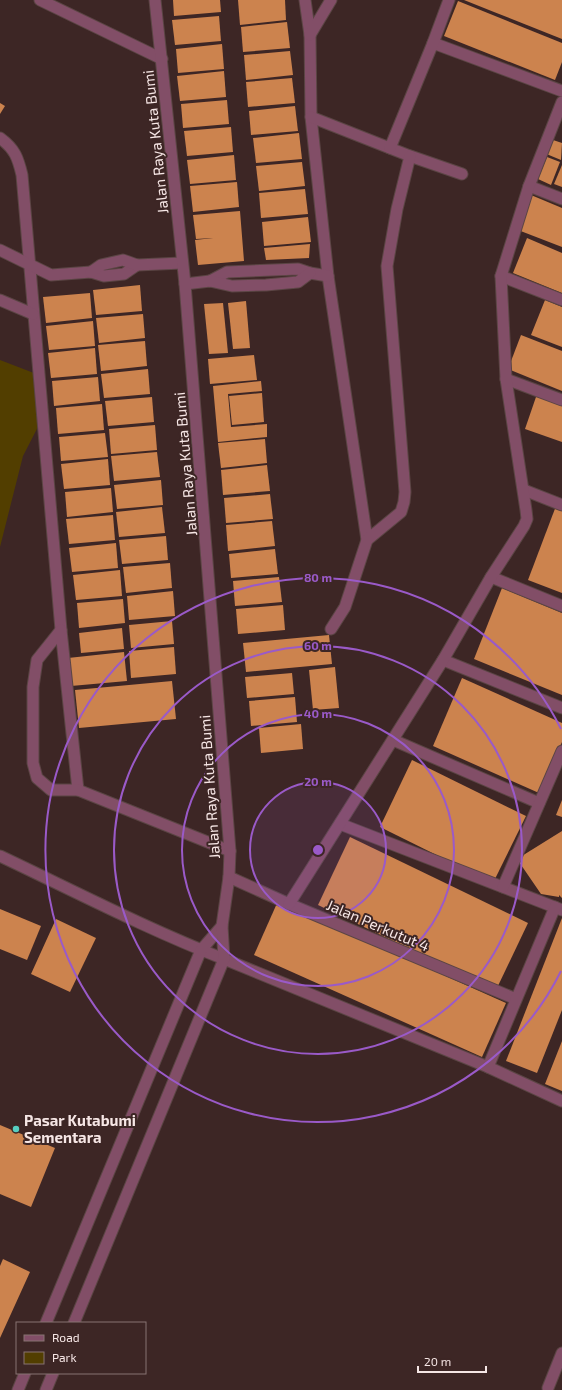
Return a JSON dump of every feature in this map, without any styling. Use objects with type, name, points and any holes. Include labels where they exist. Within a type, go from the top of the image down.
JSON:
[{"type":"street","points":[[40,0],[162,59]]},
{"type":"street","name":"Jalan Raya Kuta Bumi","points":[[156,0],[185,284],[230,851],[229,876],[222,926],[224,959]]},
{"type":"street","points":[[305,0],[310,35],[311,116],[328,276],[367,540],[345,607],[331,629]]},
{"type":"street","points":[[310,35],[331,0]]},
{"type":"street","points":[[390,148],[449,0]]},
{"type":"street","points":[[433,43],[562,91]]},
{"type":"street","points":[[289,904],[443,660],[491,577],[524,526],[526,519],[524,490],[506,378],[501,276],[529,186],[562,102]]},
{"type":"street","points":[[311,116],[410,156],[462,174]]},
{"type":"street","points":[[0,138],[10,145],[18,157],[22,175],[61,630],[78,790]]},
{"type":"street","points":[[367,540],[401,512],[406,492],[387,266],[397,209],[410,156]]},
{"type":"street","points":[[529,186],[562,199]]},
{"type":"street","points":[[0,250],[51,275],[91,272],[104,276],[124,274],[137,265],[182,263]]},
{"type":"street","points":[[185,284],[210,281],[227,272],[298,269],[328,276]]},
{"type":"street","points":[[501,276],[562,300]]},
{"type":"street","points":[[0,300],[34,314]]},
{"type":"street","points":[[506,378],[562,400]]},
{"type":"street","points":[[524,490],[562,505]]},
{"type":"street","points":[[491,577],[562,606]]},
{"type":"street","points":[[61,630],[38,660],[33,687],[33,763],[37,778],[51,790],[78,790],[230,851]]},
{"type":"street","points":[[443,660],[562,708]]},
{"type":"street","points":[[393,740],[539,803]]},
{"type":"street","points":[[503,886],[562,751]]},
{"type":"street","points":[[340,824],[558,908],[516,999],[488,1066]]},
{"type":"street","points":[[0,856],[201,950],[488,1066],[562,1101]]},
{"type":"street","name":"Jalan Perkutut 4","points":[[229,876],[289,904],[516,999]]},
{"type":"street","points":[[46,1322],[201,950],[222,926]]},
{"type":"street","points":[[74,1322],[224,959]]},
{"type":"street","points":[[550,1389],[562,1353]]},
{"type":"street","points":[[18,1390],[25,1374]]},
{"type":"street","points":[[46,1390],[53,1374]]},
{"type":"green space","points":[[0,360],[39,375],[42,419],[23,456],[0,547]]},
{"type":"building","points":[[173,0],[220,0],[221,12],[174,16]]},
{"type":"building","points":[[238,0],[285,0],[286,20],[240,25]]},
{"type":"building","points":[[464,0],[562,0],[562,39],[494,12]]},
{"type":"building","points":[[458,1],[562,43],[562,62],[555,80],[444,36]]},
{"type":"building","points":[[219,16],[221,41],[175,45],[172,20]]},
{"type":"building","points":[[287,22],[290,48],[243,52],[241,27]]},
{"type":"building","points":[[222,44],[224,69],[178,73],[176,49]]},
{"type":"building","points":[[290,51],[293,75],[246,80],[244,55]]},
{"type":"building","points":[[224,71],[226,97],[180,101],[177,76]]},
{"type":"building","points":[[292,78],[295,103],[248,107],[246,82]]},
{"type":"building","points":[[227,100],[229,124],[183,128],[181,104]]},
{"type":"building","points":[[0,103],[5,106],[0,114]]},
{"type":"building","points":[[295,106],[298,131],[251,135],[249,111]]},
{"type":"building","points":[[231,127],[233,152],[187,156],[184,131]]},
{"type":"building","points":[[299,133],[302,159],[256,163],[253,138]]},
{"type":"building","points":[[550,139],[562,143],[561,160],[544,153]]},
{"type":"building","points":[[234,155],[236,180],[190,184],[187,160]]},
{"type":"building","points":[[547,157],[560,162],[551,185],[538,179]]},
{"type":"building","points":[[302,162],[305,186],[259,191],[256,166]]},
{"type":"building","points":[[562,165],[562,187],[554,184]]},
{"type":"building","points":[[237,182],[239,207],[193,212],[190,186]]},
{"type":"building","points":[[305,189],[308,214],[261,218],[259,193]]},
{"type":"building","points":[[531,195],[562,208],[562,247],[518,230]]},
{"type":"building","points":[[240,211],[244,261],[198,265],[195,240],[213,238],[196,239],[193,215]]},
{"type":"building","points":[[308,217],[311,242],[264,246],[262,222]]},
{"type":"building","points":[[527,238],[562,253],[562,293],[513,273]]},
{"type":"building","points":[[310,244],[309,258],[266,260],[264,248]]},
{"type":"building","points":[[140,285],[142,311],[96,315],[93,290]]},
{"type":"building","points":[[90,293],[92,318],[46,323],[43,297]]},
{"type":"building","points":[[545,300],[562,307],[562,347],[531,335]]},
{"type":"building","points":[[246,301],[250,348],[233,349],[228,303]]},
{"type":"building","points":[[223,303],[228,353],[209,354],[204,304]]},
{"type":"building","points":[[143,314],[145,338],[99,343],[96,318]]},
{"type":"building","points":[[93,321],[95,346],[49,350],[46,326]]},
{"type":"building","points":[[521,335],[562,351],[562,391],[508,369]]},
{"type":"building","points":[[145,341],[147,366],[101,371],[98,345]]},
{"type":"building","points":[[95,348],[97,374],[51,378],[48,353]]},
{"type":"building","points":[[254,355],[257,380],[210,384],[208,359]]},
{"type":"building","points":[[148,369],[150,394],[104,398],[101,374]]},
{"type":"building","points":[[98,377],[100,401],[54,406],[52,381]]},
{"type":"building","points":[[261,381],[262,391],[228,394],[231,427],[267,424],[267,437],[218,442],[213,386]]},
{"type":"building","points":[[262,393],[264,422],[232,425],[229,396]]},
{"type":"building","points":[[537,394],[562,403],[562,442],[525,429]]},
{"type":"building","points":[[152,397],[154,422],[108,426],[105,401]]},
{"type":"building","points":[[102,404],[104,430],[58,434],[56,408]]},
{"type":"building","points":[[155,425],[157,450],[111,454],[109,429]]},
{"type":"building","points":[[105,433],[108,457],[61,461],[59,437]]},
{"type":"building","points":[[265,439],[267,463],[221,468],[218,443]]},
{"type":"building","points":[[157,452],[160,477],[114,481],[111,456]]},
{"type":"building","points":[[108,459],[110,485],[64,489],[61,464]]},
{"type":"building","points":[[267,465],[270,491],[223,495],[221,470]]},
{"type":"building","points":[[161,480],[163,505],[117,509],[114,485]]},
{"type":"building","points":[[111,488],[113,512],[67,517],[65,492]]},
{"type":"building","points":[[270,494],[273,519],[226,523],[224,498]]},
{"type":"building","points":[[556,506],[562,508],[562,593],[528,580]]},
{"type":"building","points":[[162,507],[165,533],[119,537],[116,512]]},
{"type":"building","points":[[113,515],[115,540],[69,544],[66,519]]},
{"type":"building","points":[[272,521],[275,546],[228,551],[226,525]]},
{"type":"building","points":[[166,536],[168,560],[122,564],[119,540]]},
{"type":"building","points":[[116,543],[118,568],[72,572],[69,548]]},
{"type":"building","points":[[275,549],[278,574],[231,578],[229,554]]},
{"type":"building","points":[[170,563],[172,588],[126,593],[123,567]]},
{"type":"building","points":[[120,570],[122,596],[76,600],[73,575]]},
{"type":"building","points":[[279,577],[282,602],[235,606],[233,581]]},
{"type":"building","points":[[502,588],[562,613],[562,695],[474,659]]},
{"type":"building","points":[[173,591],[175,616],[129,620],[127,596]]},
{"type":"building","points":[[123,599],[125,623],[79,628],[77,603]]},
{"type":"building","points":[[283,605],[285,630],[238,634],[236,609]]},
{"type":"building","points":[[172,621],[174,644],[131,648],[129,625]]},
{"type":"building","points":[[122,628],[124,649],[81,653],[79,633]]},
{"type":"building","points":[[329,635],[332,664],[246,672],[243,643]]},
{"type":"building","points":[[174,647],[176,674],[131,678],[129,651]]},
{"type":"building","points":[[124,652],[127,681],[71,686],[68,658]]},
{"type":"building","points":[[335,667],[339,708],[313,710],[309,670]]},
{"type":"building","points":[[292,673],[294,694],[247,698],[245,677]]},
{"type":"building","points":[[462,678],[562,723],[562,742],[539,793],[433,746]]},
{"type":"building","points":[[172,681],[176,719],[79,728],[75,690]]},
{"type":"building","points":[[295,697],[297,722],[251,726],[249,701]]},
{"type":"building","points":[[301,724],[303,749],[261,753],[259,728]]},
{"type":"building","points":[[412,760],[526,816],[493,883],[380,827]]},
{"type":"building","points":[[562,800],[562,817],[556,815]]},
{"type":"building","points":[[562,831],[562,898],[559,895],[559,897],[541,894],[517,859]]},
{"type":"building","points":[[350,837],[528,923],[496,990],[318,905]]},
{"type":"building","points":[[278,901],[506,1003],[482,1057],[254,955]]},
{"type":"building","points":[[0,909],[41,926],[27,960],[0,949]]},
{"type":"building","points":[[562,918],[562,1010],[537,1073],[506,1061]]},
{"type":"building","points":[[56,919],[96,938],[70,992],[31,974]]},
{"type":"building","points":[[562,1041],[562,1091],[545,1084]]},
{"type":"building","points":[[0,1125],[55,1148],[31,1207],[0,1194]]},
{"type":"building","points":[[3,1259],[30,1272],[0,1338],[0,1266]]},
{"type":"place","name":"Pasar Kutabumi Sementara","points":[[16,1129]]}]
